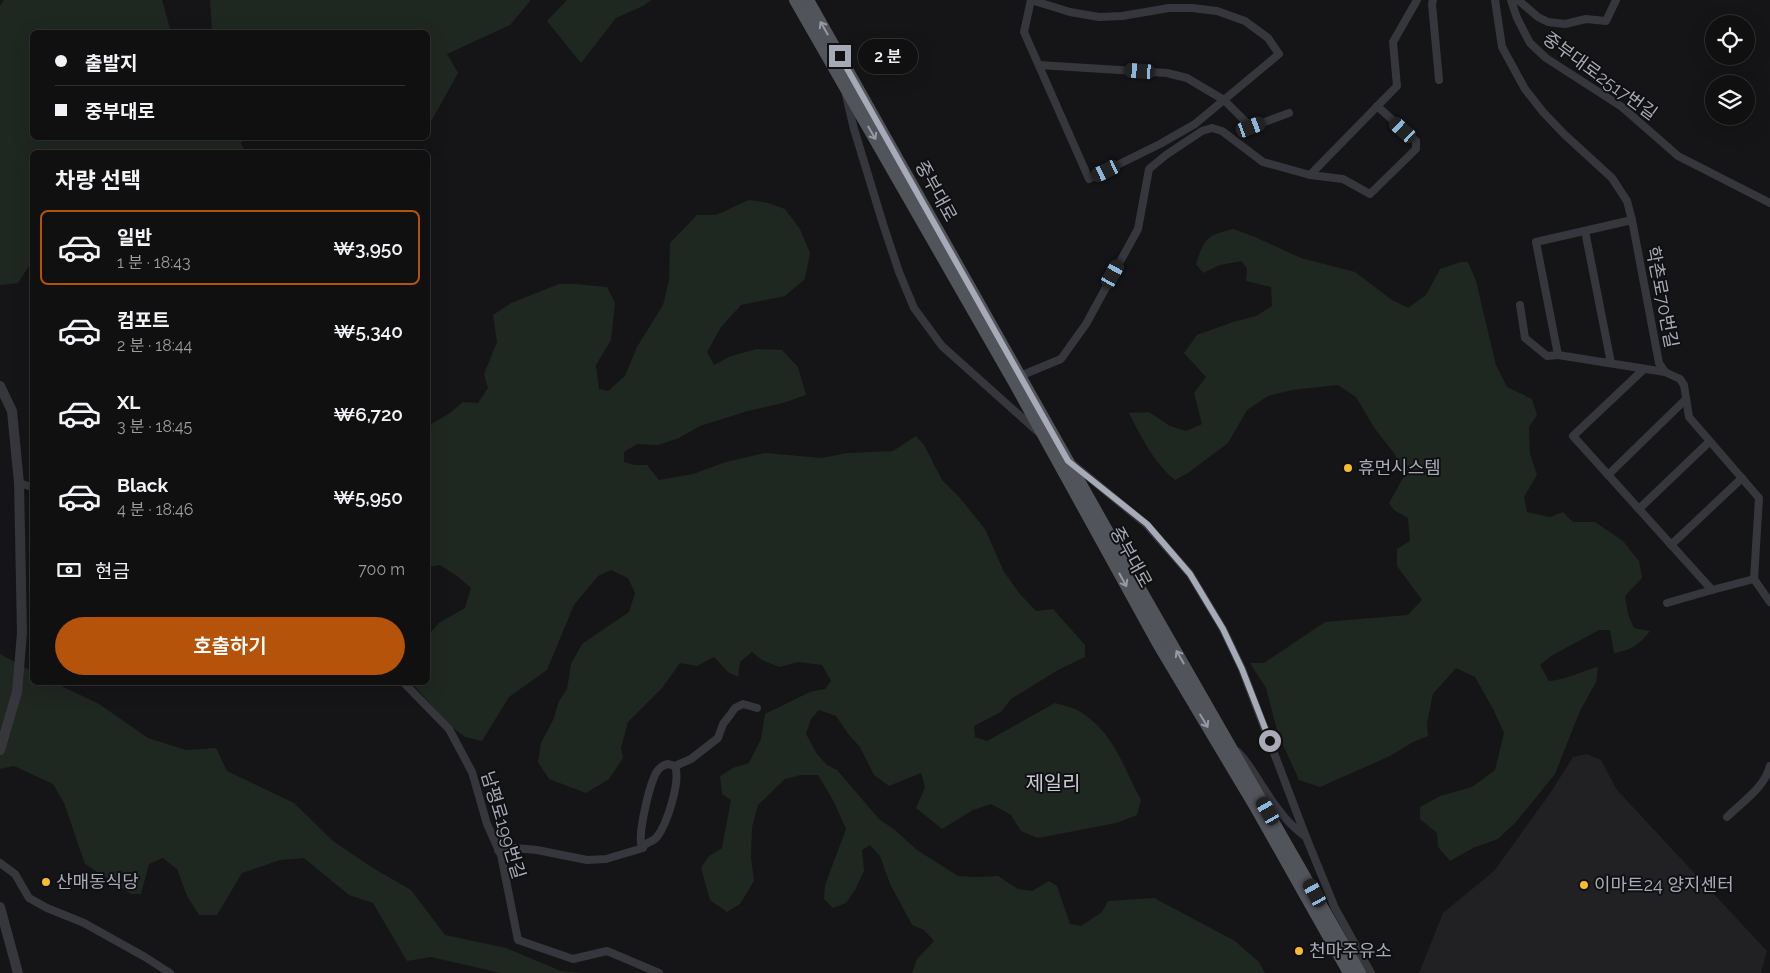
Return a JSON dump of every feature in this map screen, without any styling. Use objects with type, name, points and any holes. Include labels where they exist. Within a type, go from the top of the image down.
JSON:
[{"type":"main road","name":"중부대로","points":[[795,0],[1044,436],[1160,647],[1256,808],[1349,973]]},
{"type":"main road","name":"중부대로","points":[[808,0],[1360,973]]},
{"type":"street","points":[[1031,0],[1070,12],[1099,17],[1122,16],[1169,8],[1192,8],[1217,11],[1245,21],[1268,38],[1279,54],[1224,100],[1195,124],[1160,144],[1089,179],[1024,32],[1031,0]]},
{"type":"street","points":[[1310,175],[1397,86],[1393,42],[1417,0]]},
{"type":"street","points":[[1433,0],[1439,80]]},
{"type":"street","name":"학촌로70번길","points":[[1495,0],[1502,47],[1525,89],[1564,134],[1612,178],[1627,200],[1659,363],[1664,372],[1680,379],[1684,384],[1688,417],[1759,498],[1754,579]]},
{"type":"street","name":"중부대로2517번길","points":[[1511,0],[1517,18],[1530,43],[1546,58],[1622,107],[1678,156],[1770,203]]},
{"type":"street","points":[[1518,0],[1543,20],[1564,24],[1586,19],[1606,21],[1616,0]]},
{"type":"street","points":[[1039,65],[1167,73],[1187,78],[1224,100],[1251,127],[1289,113]]},
{"type":"street","points":[[844,86],[854,129],[883,224],[899,272],[914,308],[942,346],[1044,436]]},
{"type":"street","points":[[1020,376],[1061,359],[1086,324],[1138,229],[1149,169],[1166,155],[1202,131],[1212,128],[1222,131],[1263,162],[1310,175],[1343,179],[1370,194],[1416,148],[1416,141],[1377,106]]},
{"type":"street","points":[[1160,144],[1166,155]]},
{"type":"street","points":[[1558,355],[1536,242],[1632,220]]},
{"type":"street","points":[[1585,231],[1611,363]]},
{"type":"street","points":[[1520,305],[1526,338],[1547,356],[1558,355],[1664,372]]},
{"type":"street","points":[[1644,369],[1573,436],[1712,590]]},
{"type":"street","points":[[0,386],[12,411],[19,483],[22,633],[17,692],[0,750]]},
{"type":"street","points":[[1608,475],[1686,399]]},
{"type":"street","points":[[1639,509],[1709,442]]},
{"type":"street","points":[[1068,461],[1147,524],[1190,574],[1223,629],[1242,669],[1306,838],[1335,908],[1370,973]]},
{"type":"street","points":[[1671,545],[1742,478]]},
{"type":"street","points":[[19,483],[30,486]]},
{"type":"street","points":[[1667,604],[1754,579],[1770,602]]},
{"type":"street","name":"남평로199번길","points":[[406,685],[448,728],[472,772],[487,824],[501,855],[518,940],[573,959],[607,951],[660,973]]},
{"type":"street","points":[[644,845],[641,843],[640,838],[642,823],[652,783],[660,767],[668,764],[675,766],[691,759],[718,738],[723,724],[735,708],[743,704],[757,708]]},
{"type":"street","points":[[1230,744],[1245,759],[1266,792],[1294,828],[1306,838]]},
{"type":"street","points":[[498,850],[515,848],[537,850],[587,860],[606,859],[643,848],[644,845],[655,839],[665,824],[677,779],[675,766]]},
{"type":"street","points":[[1728,817],[1760,786],[1768,775],[1770,766]]},
{"type":"street","points":[[0,863],[15,874],[29,898],[47,908],[84,923],[170,973]]},
{"type":"street","points":[[0,907],[18,973]]},
{"type":"shaded area","points":[[4,0],[162,0],[170,30],[30,30],[30,140],[244,140],[241,143],[244,150],[30,150],[30,264],[18,283],[0,285],[0,6]]},
{"type":"shaded area","points":[[210,0],[531,0],[510,25],[447,54],[458,73],[430,123],[430,30],[212,30]]},
{"type":"shaded area","points":[[567,0],[651,0],[643,6],[616,18],[581,63],[547,21]]},
{"type":"shaded area","points":[[749,200],[768,203],[785,209],[800,229],[810,253],[805,279],[785,296],[741,305],[721,327],[707,352],[714,365],[731,356],[757,349],[782,350],[798,367],[806,395],[700,426],[679,438],[658,445],[637,444],[624,452],[624,462],[635,465],[647,465],[659,480],[693,474],[726,462],[765,453],[822,458],[847,453],[893,451],[916,436],[924,445],[942,480],[960,498],[985,529],[1004,572],[1019,593],[1036,611],[1053,609],[1085,645],[1085,657],[1058,670],[1011,699],[1001,712],[974,726],[975,737],[987,741],[1055,703],[1072,708],[1090,718],[1108,738],[1141,800],[1137,815],[1116,823],[1038,838],[1021,831],[1011,815],[991,804],[973,810],[942,829],[916,808],[925,787],[921,773],[889,786],[874,775],[860,747],[836,716],[819,710],[811,719],[806,734],[817,754],[827,765],[837,770],[879,819],[895,830],[917,850],[958,876],[998,876],[1018,889],[1032,891],[1049,881],[1057,886],[1070,924],[1081,926],[1102,912],[1108,901],[1154,898],[1235,941],[1259,962],[1265,973],[912,973],[917,959],[934,941],[924,930],[912,925],[890,884],[880,856],[870,845],[862,850],[864,871],[846,903],[833,908],[824,899],[825,885],[846,829],[834,802],[818,775],[801,775],[785,779],[758,805],[752,827],[751,857],[754,881],[740,904],[727,912],[710,900],[701,868],[709,856],[722,848],[731,800],[722,794],[720,776],[733,768],[749,763],[761,739],[765,714],[810,692],[825,689],[831,681],[822,665],[798,662],[779,667],[762,660],[752,652],[740,662],[738,677],[728,672],[714,657],[697,666],[680,663],[662,688],[628,722],[621,748],[623,758],[609,779],[586,793],[549,779],[538,762],[541,743],[554,718],[559,701],[567,689],[571,664],[582,644],[629,612],[635,593],[628,578],[611,570],[598,576],[574,605],[547,670],[509,697],[482,741],[465,737],[448,724],[414,685],[430,685],[430,633],[439,623],[465,608],[471,588],[440,565],[430,567],[430,425],[450,413],[463,402],[478,403],[488,388],[484,374],[497,342],[493,315],[511,303],[559,284],[607,287],[615,303],[611,340],[596,365],[599,389],[608,391],[625,376],[637,347],[663,305],[669,281],[670,243],[697,215],[716,215]]},
{"type":"shaded area","points":[[1233,229],[1301,258],[1355,272],[1392,300],[1408,308],[1426,295],[1440,269],[1461,262],[1468,262],[1476,281],[1496,365],[1507,387],[1532,399],[1537,415],[1529,427],[1530,454],[1537,475],[1524,497],[1527,512],[1550,517],[1563,512],[1573,522],[1595,522],[1623,541],[1639,561],[1642,578],[1625,596],[1628,614],[1634,628],[1650,631],[1634,646],[1614,653],[1610,630],[1599,630],[1551,656],[1540,665],[1549,681],[1598,667],[1596,682],[1580,711],[1555,774],[1516,822],[1498,839],[1473,848],[1450,861],[1438,847],[1437,833],[1420,819],[1420,807],[1440,796],[1472,787],[1495,770],[1504,733],[1475,677],[1456,668],[1433,694],[1427,723],[1428,736],[1413,742],[1390,756],[1320,787],[1299,780],[1278,734],[1266,688],[1250,663],[1264,663],[1325,622],[1408,615],[1422,600],[1397,566],[1397,549],[1410,541],[1408,518],[1394,510],[1389,503],[1404,476],[1394,453],[1375,429],[1356,397],[1338,385],[1292,390],[1268,396],[1247,410],[1228,443],[1188,473],[1175,480],[1154,458],[1129,413],[1149,412],[1170,426],[1186,431],[1202,424],[1194,393],[1206,377],[1184,353],[1197,335],[1256,316],[1272,306],[1271,287],[1246,281],[1247,268],[1241,261],[1220,265],[1203,273],[1196,264],[1208,239],[1217,233]]},
{"type":"shaded area","points":[[0,654],[30,670],[30,685],[59,685],[99,704],[148,738],[186,750],[216,748],[227,771],[294,803],[333,841],[373,868],[411,890],[445,935],[506,948],[561,971],[584,973],[501,973],[431,957],[407,961],[373,903],[349,895],[304,858],[280,860],[242,873],[217,915],[199,915],[187,896],[177,869],[163,858],[149,864],[141,894],[131,894],[85,864],[64,803],[53,784],[14,766],[0,769]]},
{"type":"shaded area","points":[[1587,754],[1601,760],[1617,790],[1767,951],[1761,973],[1419,973],[1443,913],[1494,871],[1551,792],[1573,757]]},
{"type":"place","name":"휴먼시스템","points":[[1348,468]]},
{"type":"place","name":"산매동식당","points":[[46,882]]},
{"type":"place","name":"이마트24 양지센터","points":[[1584,885]]},
{"type":"place","name":"천마주유소","points":[[1299,951]]},
{"type":"district","name":"제일리","points":[[1053,783]]},
{"type":"route","points":[[840,56],[1068,461],[1147,524],[1190,574],[1223,629],[1242,669],[1270,741]]}]
